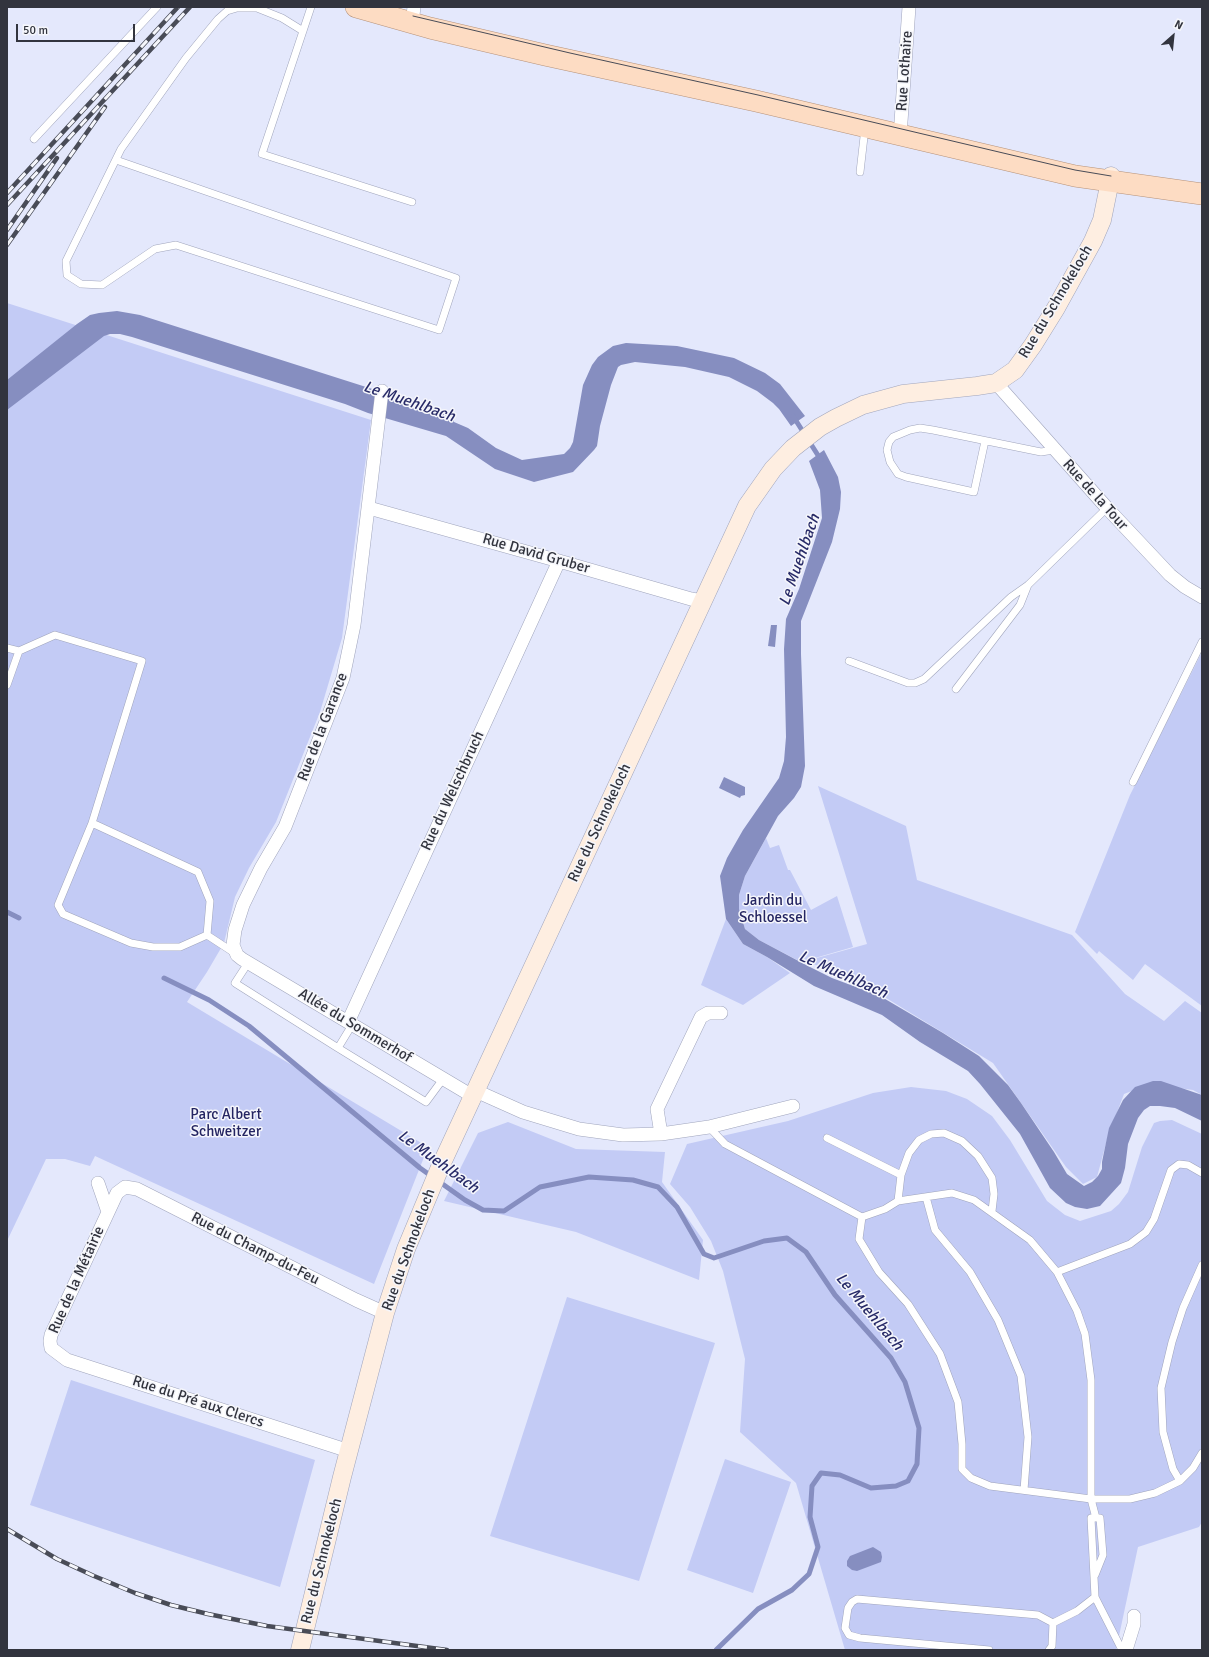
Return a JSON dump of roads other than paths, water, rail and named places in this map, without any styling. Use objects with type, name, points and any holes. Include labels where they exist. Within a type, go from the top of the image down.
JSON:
[{"type":"main road","points":[[356,7],[413,15]]},
{"type":"main road","points":[[382,7],[545,55],[725,94],[1075,176],[1111,179],[1202,191]]},
{"type":"main road","points":[[1111,179],[1202,194]]},
{"type":"street","name":"Rue Lothaire","points":[[900,136],[909,7]]},
{"type":"street","name":"Rue du Schnokeloch","points":[[300,1650],[385,1313],[406,1249],[441,1165],[702,601],[754,494],[773,469],[802,440],[820,427],[863,405],[889,397],[922,391],[996,383],[1006,377],[1021,363],[1056,308],[1098,231],[1102,220],[1111,179]]},
{"type":"street","name":"Rue de la Tour","points":[[996,383],[1054,450],[1170,575],[1185,587],[1202,597]]},
{"type":"street","name":"Rue de la Garance","points":[[236,955],[233,945],[235,930],[243,905],[261,868],[285,827],[343,678],[354,625],[382,391]]},
{"type":"street","name":"Rue David Gruber","points":[[369,508],[702,601]]},
{"type":"street","name":"Rue du Welschbruch","points":[[350,1023],[559,561]]},
{"type":"street","name":"Allée du Sommerhof","points":[[236,955],[443,1079],[475,1094],[523,1112],[579,1129],[623,1135],[661,1134],[709,1127],[793,1106]]},
{"type":"street","points":[[661,1134],[657,1109],[701,1017],[708,1013],[721,1014]]},
{"type":"street","name":"Rue de la Métairie","points":[[98,1183],[108,1212]]},
{"type":"street","name":"Rue de la Métairie","points":[[51,1348],[51,1334],[117,1193],[125,1187]]},
{"type":"street","name":"Rue du Champ-du-Feu","points":[[125,1187],[136,1189],[356,1300],[385,1313]]},
{"type":"street","name":"Rue du Pré aux Clercs","points":[[51,1348],[67,1360],[349,1451]]},
{"type":"street","points":[[1126,1650],[1134,1624],[1134,1616]]},
{"type":"lane","points":[[34,139],[157,7]]},
{"type":"lane","points":[[311,7],[262,154],[412,202]]},
{"type":"lane","points":[[116,160],[456,278],[439,330],[176,245],[155,249],[102,285],[81,284],[67,275],[66,261],[121,149],[186,58],[218,19],[227,11],[237,8],[257,8],[282,18],[303,31]]},
{"type":"lane","points":[[860,172],[865,128]]},
{"type":"lane","points":[[985,441],[974,492],[898,474],[890,462],[887,450],[889,442],[893,436],[920,428],[1041,452],[1054,450]]},
{"type":"lane","points":[[849,661],[908,683],[915,683],[924,679],[1011,597],[1028,585],[1107,508]]},
{"type":"lane","points":[[956,689],[1020,605],[1028,585]]},
{"type":"lane","points":[[7,648],[19,651],[55,634],[142,661],[92,823],[58,905],[64,914],[131,943],[153,947],[180,947],[207,936]]},
{"type":"lane","points":[[1133,782],[1202,642]]},
{"type":"lane","points":[[7,685],[19,651]]},
{"type":"lane","points":[[92,823],[198,872],[210,901],[207,936]]},
{"type":"lane","points":[[207,936],[236,955]]},
{"type":"lane","points":[[248,963],[235,983],[426,1102],[443,1079]]},
{"type":"lane","points":[[338,1048],[350,1023]]},
{"type":"lane","points":[[709,1127],[725,1144],[862,1217],[886,1209],[898,1201],[952,1194],[974,1200],[992,1211],[1030,1240],[1057,1272],[1077,1311],[1085,1334],[1091,1380],[1091,1498],[1096,1518],[1091,1518],[1095,1597],[1122,1650]]},
{"type":"lane","points":[[898,1201],[901,1175],[909,1153],[919,1140],[931,1134],[944,1133],[962,1141],[978,1156],[992,1178],[994,1194],[992,1211]]},
{"type":"lane","points":[[827,1138],[901,1175]]},
{"type":"lane","points":[[1057,1272],[1130,1244],[1146,1232],[1154,1219],[1171,1170],[1179,1164],[1188,1164],[1202,1174]]},
{"type":"lane","points":[[926,1197],[935,1230],[970,1272],[998,1320],[1021,1376],[1028,1437],[1024,1490]]},
{"type":"lane","points":[[862,1217],[859,1239],[880,1272],[908,1304],[940,1354],[958,1402],[962,1444],[962,1469],[971,1478],[983,1484],[1024,1490],[1091,1498],[1130,1499],[1155,1493],[1180,1482],[1194,1468],[1202,1453]]},
{"type":"lane","points":[[1180,1482],[1173,1469],[1163,1432],[1161,1388],[1172,1342],[1183,1308],[1202,1265]]},
{"type":"lane","points":[[1053,1623],[1077,1611],[1095,1597]]},
{"type":"lane","points":[[989,1650],[860,1638],[849,1635],[845,1628],[848,1608],[852,1602],[857,1599],[1038,1615],[1053,1623]]},
{"type":"lane","points":[[1049,1650],[1052,1646],[1053,1623]]},
{"type":"water","points":[[117,311],[140,315],[454,415],[454,422],[468,428],[496,448],[522,460],[564,454],[570,448],[573,442],[583,385],[592,365],[598,357],[613,346],[626,343],[677,346],[734,358],[765,373],[780,384],[805,416],[791,426],[773,403],[757,391],[729,377],[685,367],[635,362],[621,365],[618,367],[611,385],[600,426],[597,446],[573,472],[534,482],[495,469],[446,436],[368,413],[345,404],[120,334],[110,334],[104,336],[7,410],[7,380],[90,315]]},
{"type":"water","points":[[824,450],[838,477],[841,492],[840,509],[832,542],[801,621],[805,766],[801,787],[794,798],[778,816],[745,876],[739,895],[739,909],[745,929],[759,940],[832,978],[880,996],[979,1056],[1008,1085],[1054,1152],[1067,1174],[1084,1186],[1092,1182],[1102,1169],[1109,1128],[1123,1100],[1135,1087],[1153,1081],[1161,1081],[1202,1095],[1202,1121],[1175,1108],[1150,1106],[1144,1110],[1138,1118],[1128,1144],[1125,1168],[1121,1183],[1100,1206],[1087,1209],[1075,1207],[1066,1203],[1050,1188],[1020,1134],[968,1071],[920,1042],[882,1015],[814,986],[743,944],[726,919],[720,876],[727,858],[743,830],[779,778],[784,761],[786,737],[784,649],[786,619],[799,589],[822,518],[820,490],[809,461]]},
{"type":"water","points":[[771,625],[777,625],[775,647],[768,646]]},
{"type":"water","points":[[724,777],[745,787],[745,795],[741,796],[740,798],[719,788]]},
{"type":"water","points":[[873,1547],[881,1552],[881,1562],[857,1571],[852,1570],[847,1566],[847,1561],[850,1556]]},
{"type":"waterway","name":"Le Muehlbach","points":[[793,416],[821,460]]},
{"type":"waterway","name":"Le Muehlbach","points":[[7,912],[19,918]]},
{"type":"waterway","name":"Le Muehlbach","points":[[164,978],[209,1000],[249,1026],[420,1168],[465,1200],[483,1210],[504,1211],[540,1187],[589,1177],[633,1180],[658,1187],[677,1207],[704,1254],[714,1258],[764,1241],[787,1238],[806,1252],[835,1295],[891,1358],[905,1382],[919,1428],[917,1464],[908,1481],[896,1486],[871,1488],[840,1475],[821,1473],[812,1486],[810,1517],[818,1547],[809,1574],[792,1590],[758,1609],[716,1650]]},
{"type":"tram line","points":[[413,16],[758,95],[1075,170],[1111,176]]},
{"type":"railway","points":[[7,193],[178,7]]},
{"type":"railway","points":[[7,205],[190,7]]},
{"type":"railway","points":[[7,245],[105,107]]},
{"type":"railway","points":[[7,230],[57,158]]},
{"type":"railway","points":[[7,1529],[57,1559],[135,1593],[171,1605],[267,1626],[447,1650]]},
{"type":"park label","name":"Jardin du Schloessel","points":[[773,910]]},
{"type":"park label","name":"Parc Albert Schweitzer","points":[[226,1124]]}]
